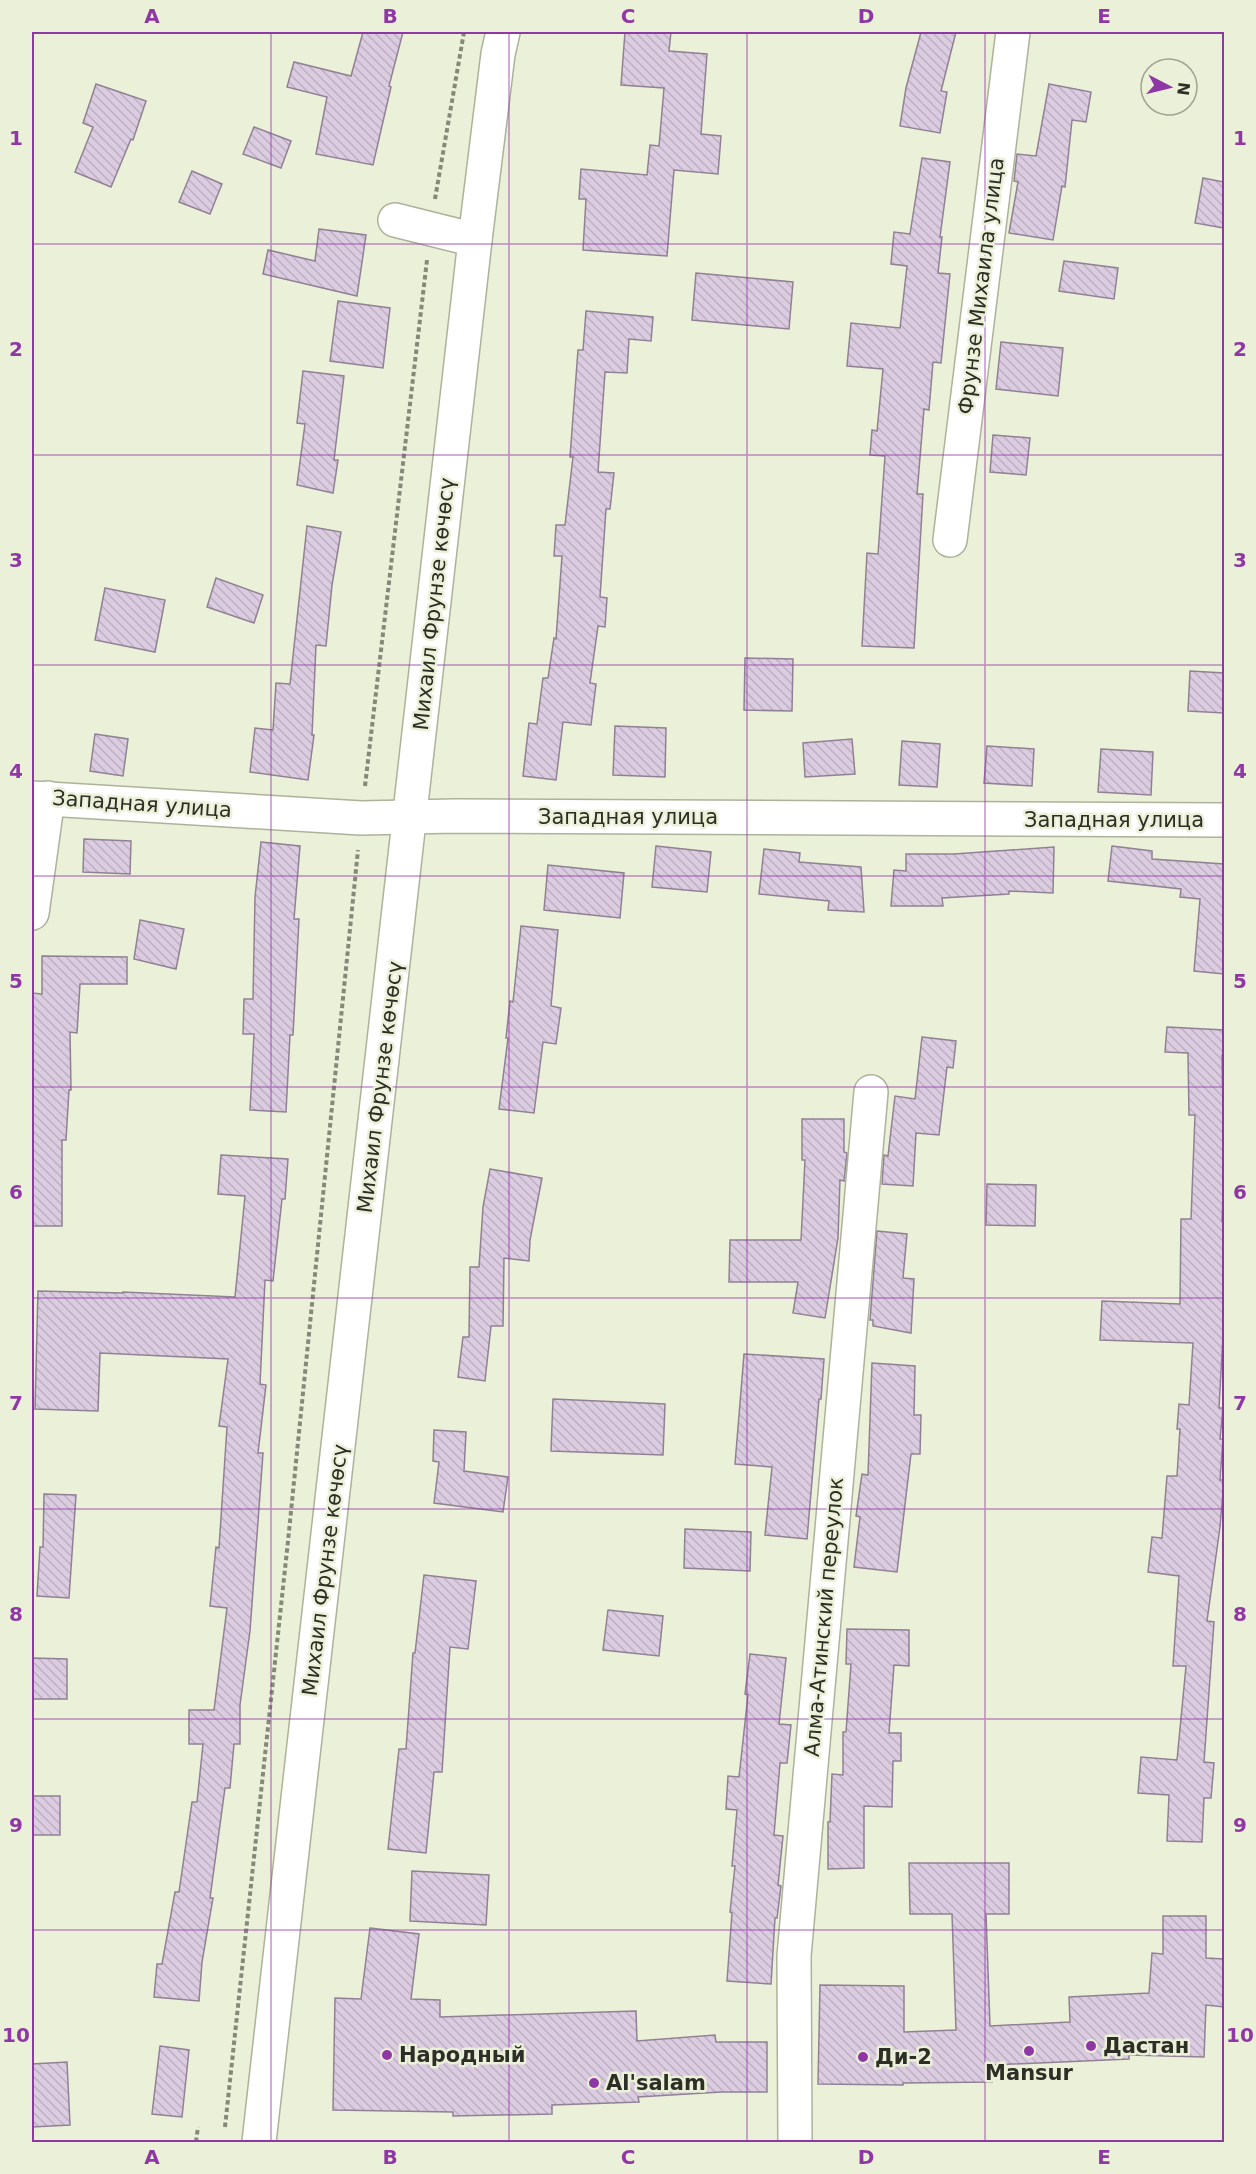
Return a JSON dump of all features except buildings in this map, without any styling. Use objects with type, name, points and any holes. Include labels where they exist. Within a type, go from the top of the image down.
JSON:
[{"type":"street","name":"Михаил Фрунзе көчөсү","points":[[259,2142],[475,240],[498,54],[503,32]]},
{"type":"street","name":"Фрунзе Михаила улица","points":[[950,540],[1013,32]]},
{"type":"street","points":[[395,220],[475,240]]},
{"type":"street","points":[[32,913],[40,798]]},
{"type":"street","name":"Западная улица","points":[[40,798],[362,818],[1224,820]]},
{"type":"street","name":"Алма-Атинский переулок","points":[[795,2142],[794,1956],[871,1092]]},
{"type":"path","points":[[225,2127],[287,1553],[362,818],[430,229],[464,32]]},
{"type":"path","points":[[196,2142],[198,2127]]},
{"type":"place","name":"Дастан","points":[[1091,2046]]},
{"type":"place","name":"Mansur","points":[[1029,2051]]},
{"type":"place","name":"Народный","points":[[387,2055]]},
{"type":"place","name":"Ди-2","points":[[863,2057]]},
{"type":"place","name":"Al'salam","points":[[594,2083]]}]
